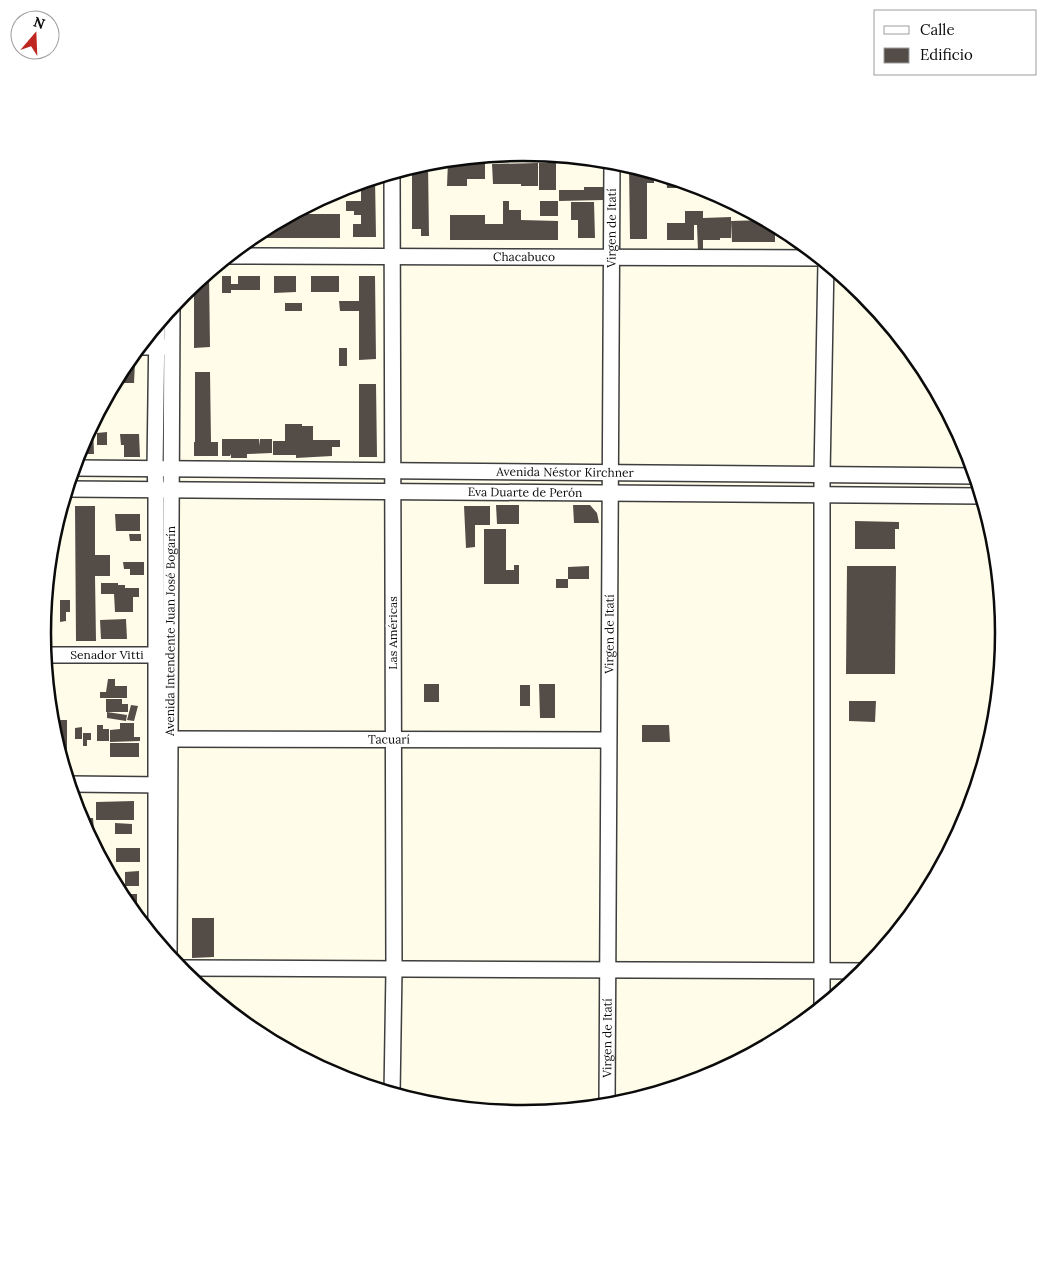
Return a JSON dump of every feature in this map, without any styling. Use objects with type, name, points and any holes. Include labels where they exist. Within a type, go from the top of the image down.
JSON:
[{"type":"street","name":"Virgen de Itatí","points":[[606,1099],[611,577],[612,169]]},
{"type":"street","name":"Las Américas","points":[[392,180],[394,970],[392,1087]]},
{"type":"street","name":"Chacabuco","points":[[240,256],[809,258]]},
{"type":"street","points":[[822,999],[822,476],[826,271]]},
{"type":"street","name":"Avenida Intendente Juan José Bogarín","points":[[164,489],[155,468],[164,347],[169,321]]},
{"type":"street","name":"Avenida Intendente Juan José Bogarín","points":[[157,931],[163,785],[164,489],[171,468],[164,347],[159,333]]},
{"type":"street","points":[[148,347],[164,347]]},
{"type":"street","points":[[81,468],[155,468]]},
{"type":"street","name":"Avenida Néstor Kirchner","points":[[155,468],[969,476]]},
{"type":"street","name":"Eva Duarte de Perón","points":[[74,488],[975,496]]},
{"type":"street","name":"Senador Vitti","points":[[52,655],[163,656]]},
{"type":"street","name":"Avenida Intendente Juan José Bogarín","points":[[163,656],[170,740],[163,785]]},
{"type":"street","name":"Tacuarí","points":[[170,740],[608,740]]},
{"type":"street","points":[[76,784],[163,785]]},
{"type":"street","points":[[191,968],[853,971]]},
{"type":"building","points":[[485,163],[485,179],[467,179],[467,186],[447,186],[448,167]]},
{"type":"building","points":[[538,163],[538,186],[493,184],[492,164]]},
{"type":"building","points":[[539,163],[556,163],[556,190],[539,190]]},
{"type":"building","points":[[428,171],[429,236],[421,236],[421,229],[412,229],[412,174]]},
{"type":"building","points":[[629,173],[654,179],[654,183],[647,183],[647,239],[630,239]]},
{"type":"building","points":[[667,183],[680,188],[667,188]]},
{"type":"building","points":[[375,185],[376,237],[353,237],[353,224],[361,224],[361,215],[354,215],[354,211],[346,211],[346,201],[361,201],[361,190]]},
{"type":"building","points":[[584,187],[603,187],[603,200],[559,201],[559,190],[584,190]]},
{"type":"building","points":[[503,201],[509,201],[509,210],[521,210],[521,220],[558,221],[558,240],[450,240],[450,215],[485,215],[485,224],[503,224]]},
{"type":"building","points":[[540,201],[558,201],[558,216],[540,216]]},
{"type":"building","points":[[571,202],[594,202],[595,238],[578,238],[578,220],[571,220]]},
{"type":"building","points":[[685,211],[703,211],[703,218],[731,217],[731,238],[703,240],[703,251],[698,251],[697,225],[694,225],[694,240],[667,240],[667,223],[685,223]]},
{"type":"building","points":[[308,214],[340,214],[340,238],[266,238]]},
{"type":"building","points":[[751,220],[775,234],[775,242],[732,242],[731,221]]},
{"type":"building","points":[[222,276],[231,276],[231,284],[238,284],[238,276],[260,276],[260,290],[231,290],[231,293],[222,293]]},
{"type":"building","points":[[274,276],[296,276],[296,292],[274,293]]},
{"type":"building","points":[[311,276],[339,276],[339,292],[311,292]]},
{"type":"building","points":[[359,276],[375,276],[376,359],[359,360],[359,311],[340,311],[339,301],[359,301]]},
{"type":"building","points":[[209,281],[210,347],[194,348],[194,296]]},
{"type":"building","points":[[285,303],[302,303],[302,311],[285,311]]},
{"type":"building","points":[[339,348],[347,348],[347,366],[339,366]]},
{"type":"building","points":[[135,366],[134,383],[124,383]]},
{"type":"building","points":[[195,372],[210,372],[211,442],[218,442],[218,456],[194,456]]},
{"type":"building","points":[[359,384],[376,384],[377,457],[359,457]]},
{"type":"building","points":[[285,424],[313,426],[313,440],[340,440],[340,447],[332,447],[332,456],[296,458],[296,455],[273,455],[273,441],[285,441]]},
{"type":"building","points":[[107,432],[107,445],[97,445],[97,433]]},
{"type":"building","points":[[120,434],[139,434],[140,457],[124,457],[124,445],[121,445]]},
{"type":"building","points":[[93,439],[94,454],[87,454]]},
{"type":"building","points":[[222,439],[259,439],[259,446],[260,439],[272,439],[272,453],[247,454],[247,458],[231,458],[231,454],[230,456],[222,456]]},
{"type":"building","points":[[496,505],[519,505],[519,524],[497,524]]},
{"type":"building","points":[[573,505],[590,505],[597,513],[599,523],[574,523]]},
{"type":"building","points":[[75,506],[95,506],[95,555],[110,555],[110,576],[95,576],[96,641],[76,641]]},
{"type":"building","points":[[464,506],[490,506],[490,525],[475,525],[475,547],[466,548]]},
{"type":"building","points":[[115,514],[140,514],[140,531],[116,531]]},
{"type":"building","points":[[855,521],[899,522],[899,529],[895,529],[895,549],[855,549]]},
{"type":"building","points":[[484,529],[506,529],[506,570],[514,570],[514,565],[519,565],[519,584],[484,584]]},
{"type":"building","points":[[129,534],[141,534],[141,541],[130,541]]},
{"type":"building","points":[[123,562],[144,562],[144,575],[130,575],[130,569],[124,569]]},
{"type":"building","points":[[589,566],[589,579],[568,579],[568,567]]},
{"type":"building","points":[[847,566],[896,566],[895,674],[846,674]]},
{"type":"building","points":[[556,579],[568,579],[568,588],[556,588]]},
{"type":"building","points":[[101,583],[118,583],[118,585],[125,585],[125,588],[139,588],[139,597],[133,597],[133,612],[115,612],[114,594],[101,594]]},
{"type":"building","points":[[60,600],[70,600],[70,612],[66,612],[66,621],[60,622]]},
{"type":"building","points":[[126,619],[127,639],[101,639],[100,620]]},
{"type":"building","points":[[108,679],[115,679],[115,686],[127,686],[127,698],[100,698],[100,692],[106,692]]},
{"type":"building","points":[[424,684],[439,684],[439,702],[424,702]]},
{"type":"building","points":[[539,684],[555,684],[555,718],[540,718]]},
{"type":"building","points":[[520,685],[530,685],[530,706],[520,706]]},
{"type":"building","points":[[106,699],[122,699],[122,704],[128,704],[128,712],[106,712]]},
{"type":"building","points":[[849,701],[876,701],[875,722],[849,721]]},
{"type":"building","points":[[131,705],[138,706],[134,721],[127,720]]},
{"type":"building","points":[[107,712],[127,715],[126,721],[107,718]]},
{"type":"building","points":[[59,720],[67,720],[67,756]]},
{"type":"building","points":[[120,723],[134,723],[134,737],[140,737],[140,741],[110,742],[110,730],[120,729]]},
{"type":"building","points":[[97,725],[103,725],[103,729],[109,729],[109,741],[97,741]]},
{"type":"building","points":[[642,725],[669,725],[670,742],[642,742]]},
{"type":"building","points":[[82,727],[82,739],[75,739],[75,728]]},
{"type":"building","points":[[83,733],[91,733],[91,740],[87,740],[87,746],[83,746]]},
{"type":"building","points":[[110,743],[139,743],[139,757],[110,757]]},
{"type":"building","points":[[134,801],[134,820],[96,820],[96,802]]},
{"type":"building","points":[[89,818],[93,818],[94,829]]},
{"type":"building","points":[[115,823],[132,824],[132,834],[115,834]]},
{"type":"building","points":[[116,848],[140,848],[140,862],[116,862]]},
{"type":"building","points":[[139,871],[139,886],[125,886],[125,872]]},
{"type":"building","points":[[130,894],[137,894],[137,904]]},
{"type":"building","points":[[192,918],[214,918],[214,957],[192,958]]}]
